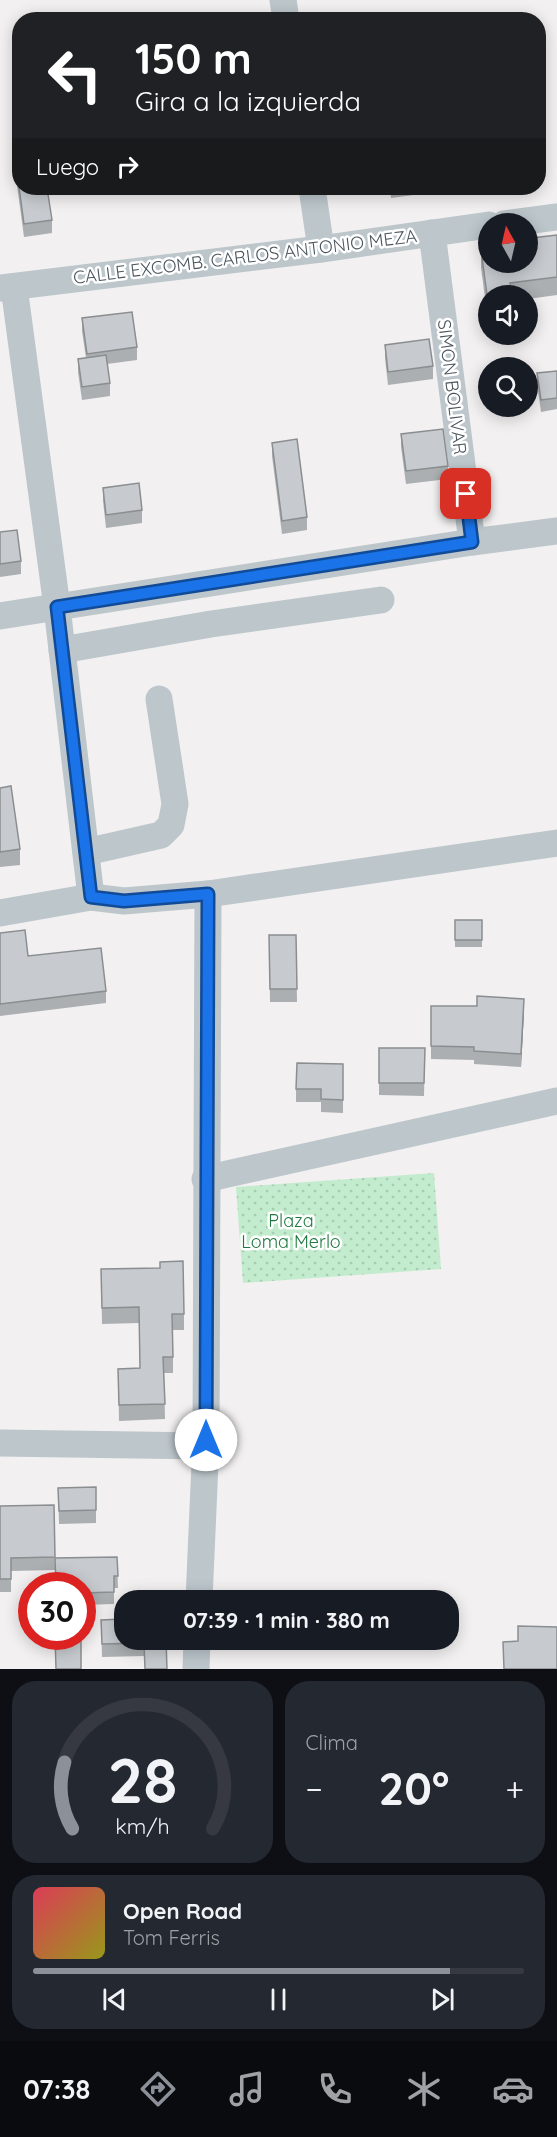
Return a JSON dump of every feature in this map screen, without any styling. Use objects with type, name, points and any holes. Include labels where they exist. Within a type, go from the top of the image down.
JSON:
[{"type":"street","points":[[313,195],[321,249]]},
{"type":"street","points":[[538,220],[557,217]]},
{"type":"street","name":"CALLE EXCOMB. CARLOS ANTONIO MEZA","points":[[7,287],[321,249],[478,227]]},
{"type":"street","name":"SIMON BOLIVAR","points":[[432,233],[472,542]]},
{"type":"street","points":[[7,287],[57,607],[91,897]]},
{"type":"street","points":[[0,616],[472,542],[557,531]]},
{"type":"street","points":[[62,650],[211,624],[381,600]]},
{"type":"street","points":[[86,852],[160,835],[171,825],[175,804],[159,699]]},
{"type":"street","points":[[0,913],[91,897],[124,901],[208,894],[557,843]]},
{"type":"street","points":[[199,1590],[205,1446],[208,894]]},
{"type":"street","points":[[205,1179],[557,1101]]},
{"type":"street","points":[[0,1443],[205,1446]]},
{"type":"street","points":[[196,1669],[197,1650]]},
{"type":"green space","name":"Plaza Loma Merlo","points":[[434,1173],[441,1269],[243,1283],[236,1187]]},
{"type":"building","points":[[20,195],[48,195],[52,220],[24,224]]},
{"type":"building","points":[[557,235],[557,277],[510,283],[510,285],[486,285],[484,273],[538,273],[538,237]]},
{"type":"building","points":[[132,312],[137,347],[87,354],[82,318]]},
{"type":"building","points":[[429,339],[433,366],[388,372],[385,345]]},
{"type":"building","points":[[106,355],[110,383],[82,387],[78,359]]},
{"type":"building","points":[[557,371],[557,398],[541,400],[538,373]]},
{"type":"building","points":[[443,429],[448,466],[406,471],[401,434]]},
{"type":"building","points":[[297,439],[307,517],[282,521],[272,443]]},
{"type":"building","points":[[139,483],[142,510],[106,515],[103,488]]},
{"type":"building","points":[[17,530],[21,561],[0,564],[0,532]]},
{"type":"building","points":[[11,786],[20,849],[0,852],[0,788]]},
{"type":"building","points":[[455,920],[482,920],[482,940],[455,940]]},
{"type":"building","points":[[25,930],[28,956],[101,948],[106,991],[0,1004],[0,933]]},
{"type":"building","points":[[269,935],[296,935],[297,989],[270,989]]},
{"type":"building","points":[[477,996],[524,999],[521,1054],[474,1051],[474,1047],[431,1046],[431,1006],[477,1006]]},
{"type":"building","points":[[379,1048],[425,1048],[424,1083],[379,1083]]},
{"type":"building","points":[[297,1063],[343,1064],[343,1100],[321,1099],[321,1089],[296,1089]]},
{"type":"building","points":[[183,1261],[184,1314],[172,1314],[173,1357],[163,1357],[165,1404],[119,1405],[118,1369],[140,1368],[139,1307],[102,1308],[101,1269],[160,1268],[160,1262]]},
{"type":"building","points":[[96,1487],[96,1510],[59,1511],[58,1488]]},
{"type":"building","points":[[54,1505],[55,1557],[11,1558],[11,1579],[0,1579],[0,1506]]},
{"type":"building","points":[[117,1557],[118,1576],[114,1576],[114,1592],[96,1593],[96,1572],[56,1572],[55,1558]]},
{"type":"building","points":[[114,1619],[114,1644],[102,1644],[101,1620]]},
{"type":"building","points":[[518,1626],[557,1627],[557,1669],[504,1669],[503,1642],[518,1641]]},
{"type":"building","points":[[55,1650],[81,1650],[81,1669],[56,1669]]},
{"type":"building","points":[[144,1650],[166,1650],[167,1669],[145,1669]]},
{"type":"route","points":[[206,1440],[205,1179],[208,894],[124,901],[91,897],[57,607],[472,542],[466,494]]}]
